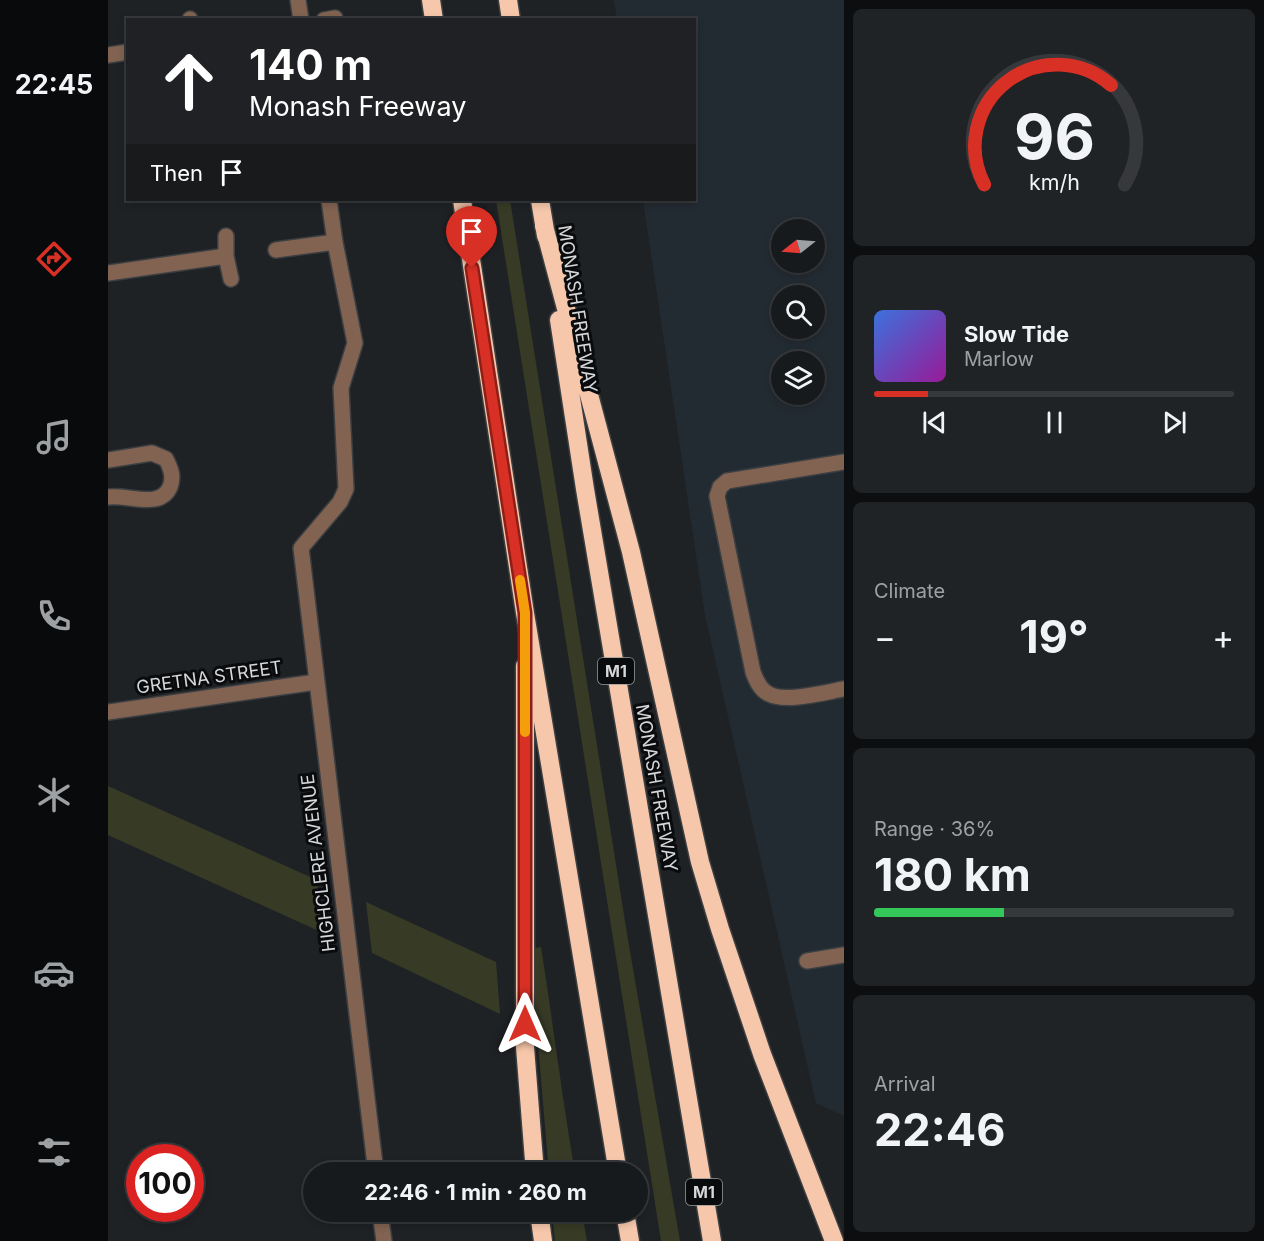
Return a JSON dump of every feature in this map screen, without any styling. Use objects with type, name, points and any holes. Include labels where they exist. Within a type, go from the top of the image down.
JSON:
[{"type":"highway","points":[[431,0],[434,18]]},
{"type":"highway","points":[[508,0],[511,18]]},
{"type":"highway","points":[[462,201],[525,613],[616,1162]]},
{"type":"highway","name":"MONASH FREEWAY","points":[[540,201],[585,489],[712,1241]]},
{"type":"highway","points":[[544,226],[631,552],[700,862],[762,1054],[834,1241]]},
{"type":"highway","points":[[525,613],[525,1047],[534,1162]]},
{"type":"highway","points":[[540,1222],[543,1241]]},
{"type":"highway","points":[[627,1222],[630,1241]]},
{"type":"street","points":[[298,0],[301,18]]},
{"type":"street","points":[[108,55],[126,52]]},
{"type":"street","points":[[276,250],[335,242],[329,201]]},
{"type":"street","points":[[226,236],[226,256],[231,279]]},
{"type":"street","name":"HIGHCLERE AVENUE","points":[[335,242],[355,344],[341,388],[346,489],[340,502],[301,548],[374,1162]]},
{"type":"street","points":[[108,273],[226,256]]},
{"type":"street","points":[[108,460],[152,453],[166,459],[172,474],[169,490],[165,496],[148,501],[125,496],[108,497]]},
{"type":"street","points":[[844,462],[727,480],[720,487],[717,496],[753,672],[758,684],[768,694],[782,698],[844,689]]},
{"type":"street","name":"GRETNA STREET","points":[[108,712],[316,682]]},
{"type":"street","points":[[807,961],[844,955]]},
{"type":"street","points":[[381,1222],[384,1241]]},
{"type":"shaded area","points":[[614,0],[844,0],[844,1116],[816,1103],[705,615],[643,201],[696,201],[696,18],[617,18]]},
{"type":"green space","points":[[496,201],[510,201],[628,940],[680,1241],[661,1241]]},
{"type":"green space","points":[[108,786],[317,880],[321,932],[108,835]]},
{"type":"green space","points":[[366,902],[496,962],[500,1014],[372,953]]},
{"type":"green space","points":[[541,947],[573,1162],[548,1162],[530,949]]},
{"type":"green space","points":[[553,1222],[584,1222],[587,1241],[555,1241]]},
{"type":"slow traffic","points":[[520,580],[525,613],[525,732]]},
{"type":"route","points":[[472,268],[525,613],[525,1024]]}]
